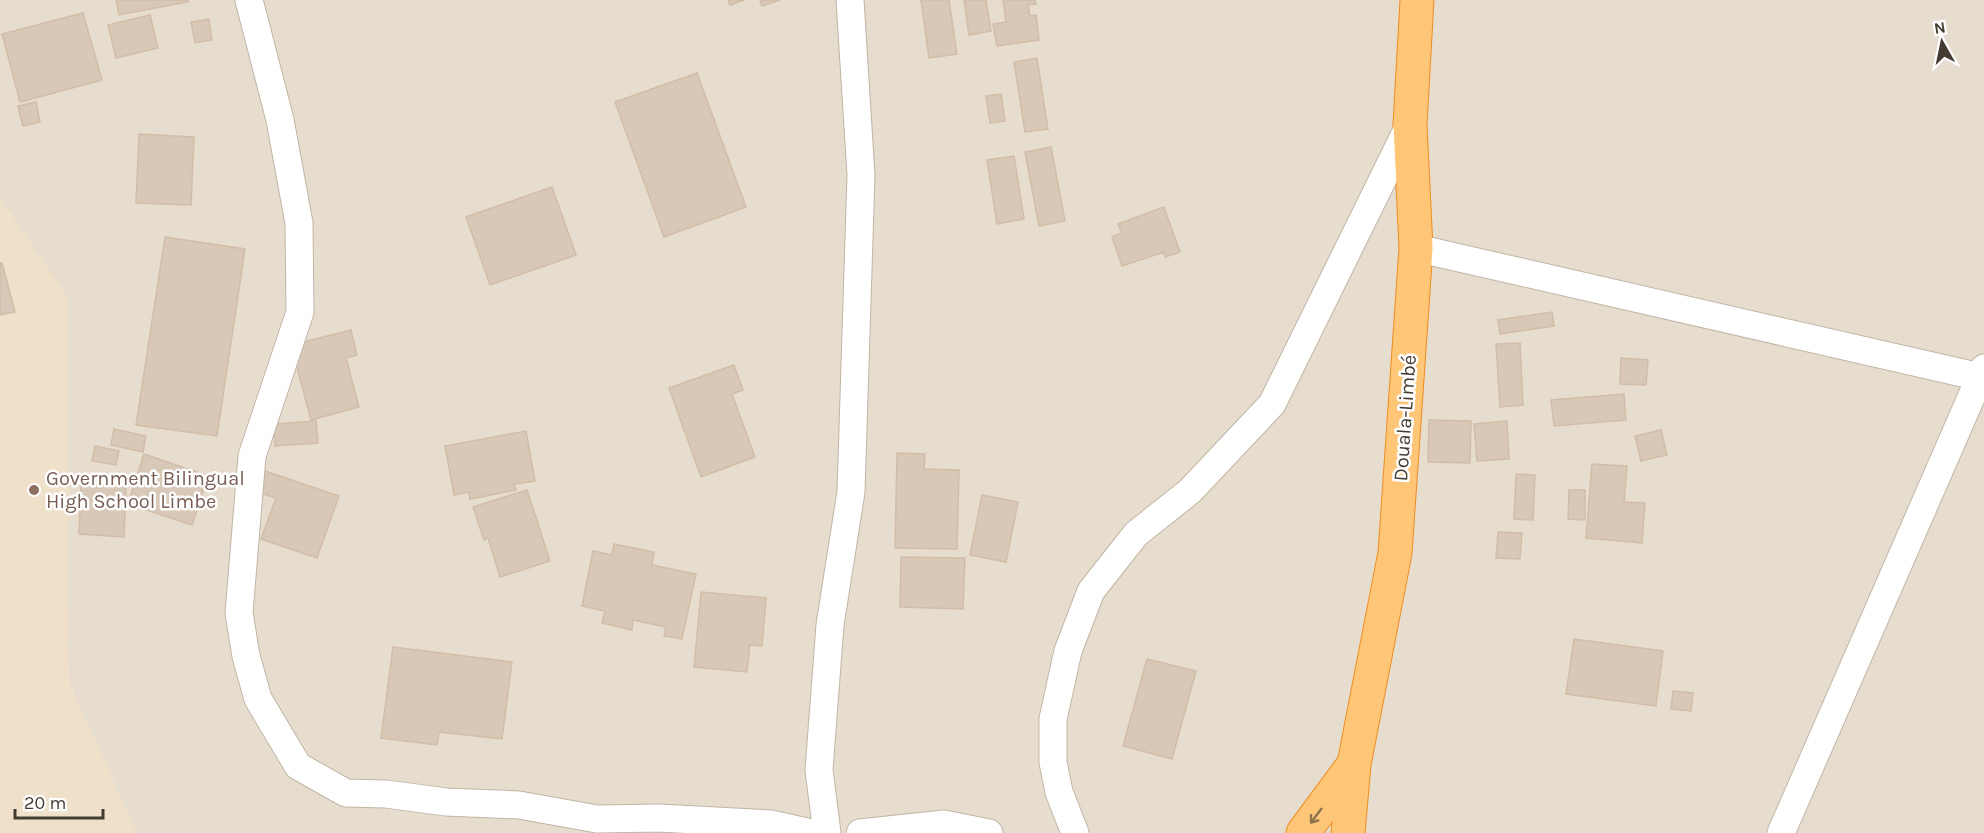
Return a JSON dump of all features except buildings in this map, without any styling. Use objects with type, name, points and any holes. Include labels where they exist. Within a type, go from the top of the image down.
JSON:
[{"type":"highway","name":"Douala-Limbé","points":[[1348,833],[1354,764],[1395,553],[1416,248],[1410,124],[1417,0]]},
{"type":"highway","points":[[1303,833],[1354,764]]},
{"type":"street","points":[[249,0],[280,120],[299,223],[300,312],[252,456],[242,554],[239,613],[246,656],[258,699],[298,766],[346,792],[386,794],[446,802],[519,805],[597,819],[659,818],[771,824],[811,833]]},
{"type":"street","points":[[826,833],[819,770],[830,625],[851,492],[861,187],[850,0]]},
{"type":"street","points":[[1075,833],[1059,792],[1053,762],[1053,719],[1068,651],[1091,591],[1136,534],[1190,491],[1272,404],[1410,124]]},
{"type":"street","points":[[1416,248],[1982,373],[1780,833]]},
{"type":"street","points":[[860,833],[944,824],[989,833]]},
{"type":"shaded area","points":[[0,0],[1984,0],[1984,833],[0,833]]},
{"type":"shaded area","name":"Government Bilingual High School Limbe","points":[[0,198],[68,297],[69,682],[137,833],[0,833]]},
{"type":"place","name":"Government Bilingual High School Limbe","points":[[34,490]]}]
